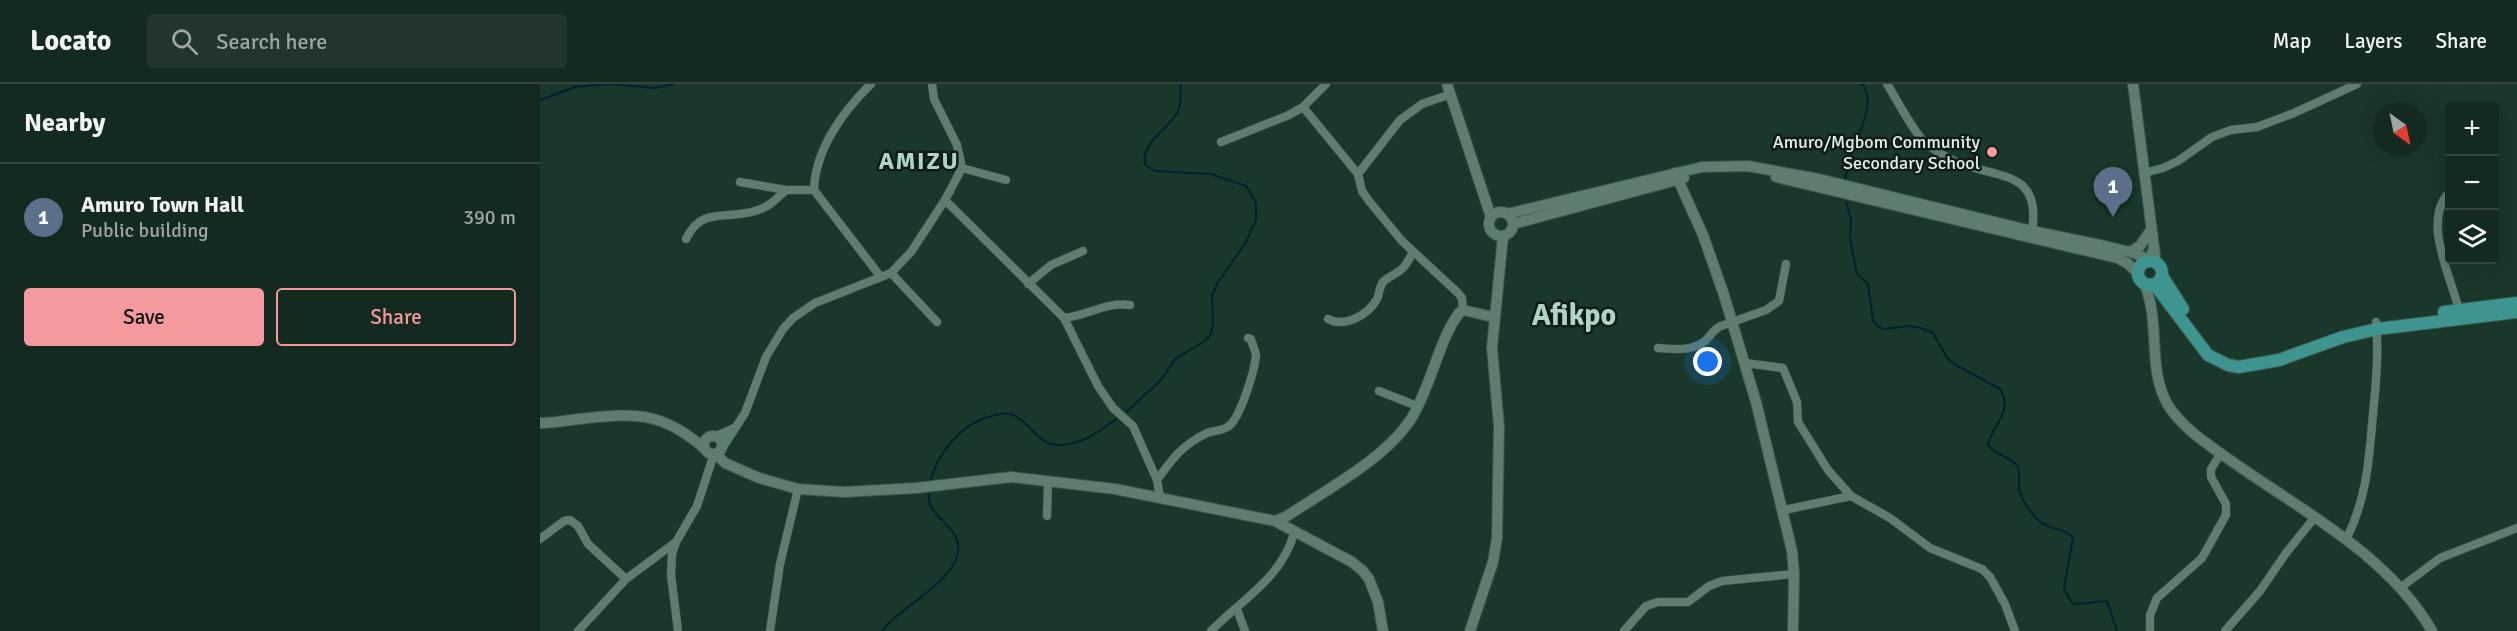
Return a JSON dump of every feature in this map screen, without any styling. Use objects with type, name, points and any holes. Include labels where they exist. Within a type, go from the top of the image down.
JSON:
[{"type":"main road","points":[[2153,257],[2150,279],[2210,349],[2224,357],[2236,359],[2261,359],[2344,331],[2459,310],[2517,303]]},
{"type":"main road","points":[[2153,257],[2140,265],[2208,355],[2221,362],[2239,367],[2279,360],[2376,325],[2517,312]]},
{"type":"street","points":[[871,84],[854,101],[835,128],[816,168],[814,190],[880,276]]},
{"type":"street","points":[[578,631],[626,579],[676,542],[693,516],[711,466],[713,447],[734,428],[745,413],[766,357],[783,329],[793,318],[815,303],[891,273],[911,252],[945,200],[963,168],[957,145],[934,99],[932,84]]},
{"type":"street","points":[[1221,142],[1303,107],[1326,84]]},
{"type":"street","points":[[1887,84],[1925,143],[1964,165],[2010,177],[2027,191],[2034,204],[2032,231]]},
{"type":"street","points":[[1491,217],[1499,213],[1507,214],[1722,165],[1777,170],[2032,231],[2153,257],[2133,84]]},
{"type":"street","points":[[2144,173],[2178,161],[2212,137],[2231,130],[2257,127],[2357,84]]},
{"type":"street","points":[[1358,174],[1400,120],[1449,89],[1491,217],[1489,226],[1492,231],[1503,236]]},
{"type":"street","points":[[1303,107],[1358,174],[1362,191],[1369,201],[1413,252],[1458,293],[1463,310]]},
{"type":"street","points":[[963,168],[1006,180]]},
{"type":"street","points":[[1513,224],[1676,176],[1721,171],[1776,177],[2117,258],[2150,279],[2159,382],[2169,406],[2184,423],[2221,453],[2346,540],[2400,588],[2432,631]]},
{"type":"street","points":[[1676,176],[1703,235],[1732,321],[1784,510],[1794,574],[1793,631]]},
{"type":"street","points":[[740,182],[786,190],[814,190]]},
{"type":"street","points":[[686,239],[695,224],[703,218],[758,211],[769,206],[786,190]]},
{"type":"street","points":[[2445,196],[2441,200],[2437,217],[2440,250],[2459,310]]},
{"type":"street","points":[[945,200],[1064,318],[1098,386],[1118,412],[1133,426],[1157,480],[1160,497]]},
{"type":"street","points":[[1507,214],[1513,224]]},
{"type":"street","points":[[1470,631],[1493,562],[1498,521],[1499,426],[1493,369],[1493,318],[1503,236],[1510,231],[1513,224]]},
{"type":"street","points":[[2130,252],[2140,246],[2151,229]]},
{"type":"street","points":[[1028,284],[1051,266],[1083,251]]},
{"type":"street","points":[[1328,319],[1335,323],[1344,323],[1366,311],[1379,297],[1380,285],[1402,268],[1413,252]]},
{"type":"street","points":[[1658,348],[1691,348],[1700,345],[1714,329],[1766,310],[1779,302],[1786,264]]},
{"type":"street","points":[[891,273],[937,322]]},
{"type":"street","points":[[2154,314],[2160,302],[2168,301]]},
{"type":"street","points":[[1064,318],[1080,316],[1113,303],[1130,305]]},
{"type":"street","points":[[1463,310],[1493,318]]},
{"type":"street","points":[[1275,521],[1296,510],[1365,464],[1403,429],[1417,406],[1454,320],[1463,310]]},
{"type":"street","points":[[2346,540],[2357,518],[2371,454],[2378,363],[2376,325]]},
{"type":"street","points":[[1157,480],[1175,454],[1190,441],[1214,430],[1226,428],[1233,423],[1256,357],[1251,339],[1248,338]]},
{"type":"street","points":[[1745,363],[1783,368],[1797,402],[1797,417],[1806,437],[1828,470],[1851,495],[1890,518],[1930,548],[1982,569],[1990,577],[2005,604],[2015,631]]},
{"type":"street","points":[[1379,391],[1417,406]]},
{"type":"street","points":[[540,423],[601,417],[648,417],[668,422],[713,447],[725,463]]},
{"type":"street","points":[[713,447],[734,428]]},
{"type":"street","points":[[2150,629],[2150,615],[2157,598],[2202,558],[2226,515],[2226,504],[2211,477],[2211,469],[2221,453]]},
{"type":"street","points":[[711,466],[718,462],[725,463],[759,478],[798,489],[844,492],[929,487],[1011,477],[1115,489],[1275,521],[1352,562],[1363,572],[1369,579],[1378,602],[1383,631]]},
{"type":"street","points":[[1047,516],[1048,482]]},
{"type":"street","points":[[770,631],[780,564],[798,489]]},
{"type":"street","points":[[1784,510],[1851,495]]},
{"type":"street","points":[[1211,631],[1266,583],[1287,552],[1294,533],[1296,510]]},
{"type":"street","points":[[2225,631],[2260,591],[2286,553],[2315,517]]},
{"type":"street","points":[[540,539],[564,521],[570,520],[578,526],[588,544],[626,579]]},
{"type":"street","points":[[2400,588],[2440,558],[2517,528]]},
{"type":"street","points":[[676,542],[671,568],[678,631]]},
{"type":"street","points":[[1623,631],[1639,612],[1652,604],[1688,602],[1709,586],[1722,581],[1794,574]]},
{"type":"street","points":[[1237,609],[1245,631]]},
{"type":"waterway","points":[[610,84],[654,88],[674,84]]},
{"type":"waterway","points":[[540,100],[575,87],[610,84]]},
{"type":"waterway","points":[[1124,414],[1161,380],[1175,359],[1205,341],[1211,334],[1212,296],[1218,282],[1245,244],[1256,220],[1256,203],[1246,186],[1211,174],[1155,171],[1145,165],[1145,157],[1151,143],[1179,109],[1181,84]]},
{"type":"waterway","points":[[1845,179],[1867,107],[1866,92],[1863,85],[1859,84]]},
{"type":"waterway","points":[[1846,202],[1851,220],[1850,239],[1857,274],[1868,284],[1873,320],[1884,329],[1908,326],[1933,333],[1948,359],[2000,389],[2004,397],[2004,411],[1988,444],[1994,451],[2017,466],[2020,494],[2036,518],[2043,524],[2066,532],[2073,538],[2064,588],[2072,603],[2107,601],[2117,631]]},
{"type":"waterway","points":[[930,483],[938,461],[952,441],[970,425],[992,416],[1006,413],[1017,417],[1044,441],[1058,445],[1082,440],[1119,417]]},
{"type":"waterway","points":[[882,631],[941,580],[951,569],[957,557],[958,544],[955,536],[931,507],[929,489]]},
{"type":"place","name":"Amuro/Mgbom Community Secondary School","points":[[1992,152]]},
{"type":"place","name":"Amuro Town Hall","points":[[2113,217]]},
{"type":"district","name":"AMIZU","points":[[919,161]]},
{"type":"district","name":"Afikpo","points":[[1574,315]]}]
